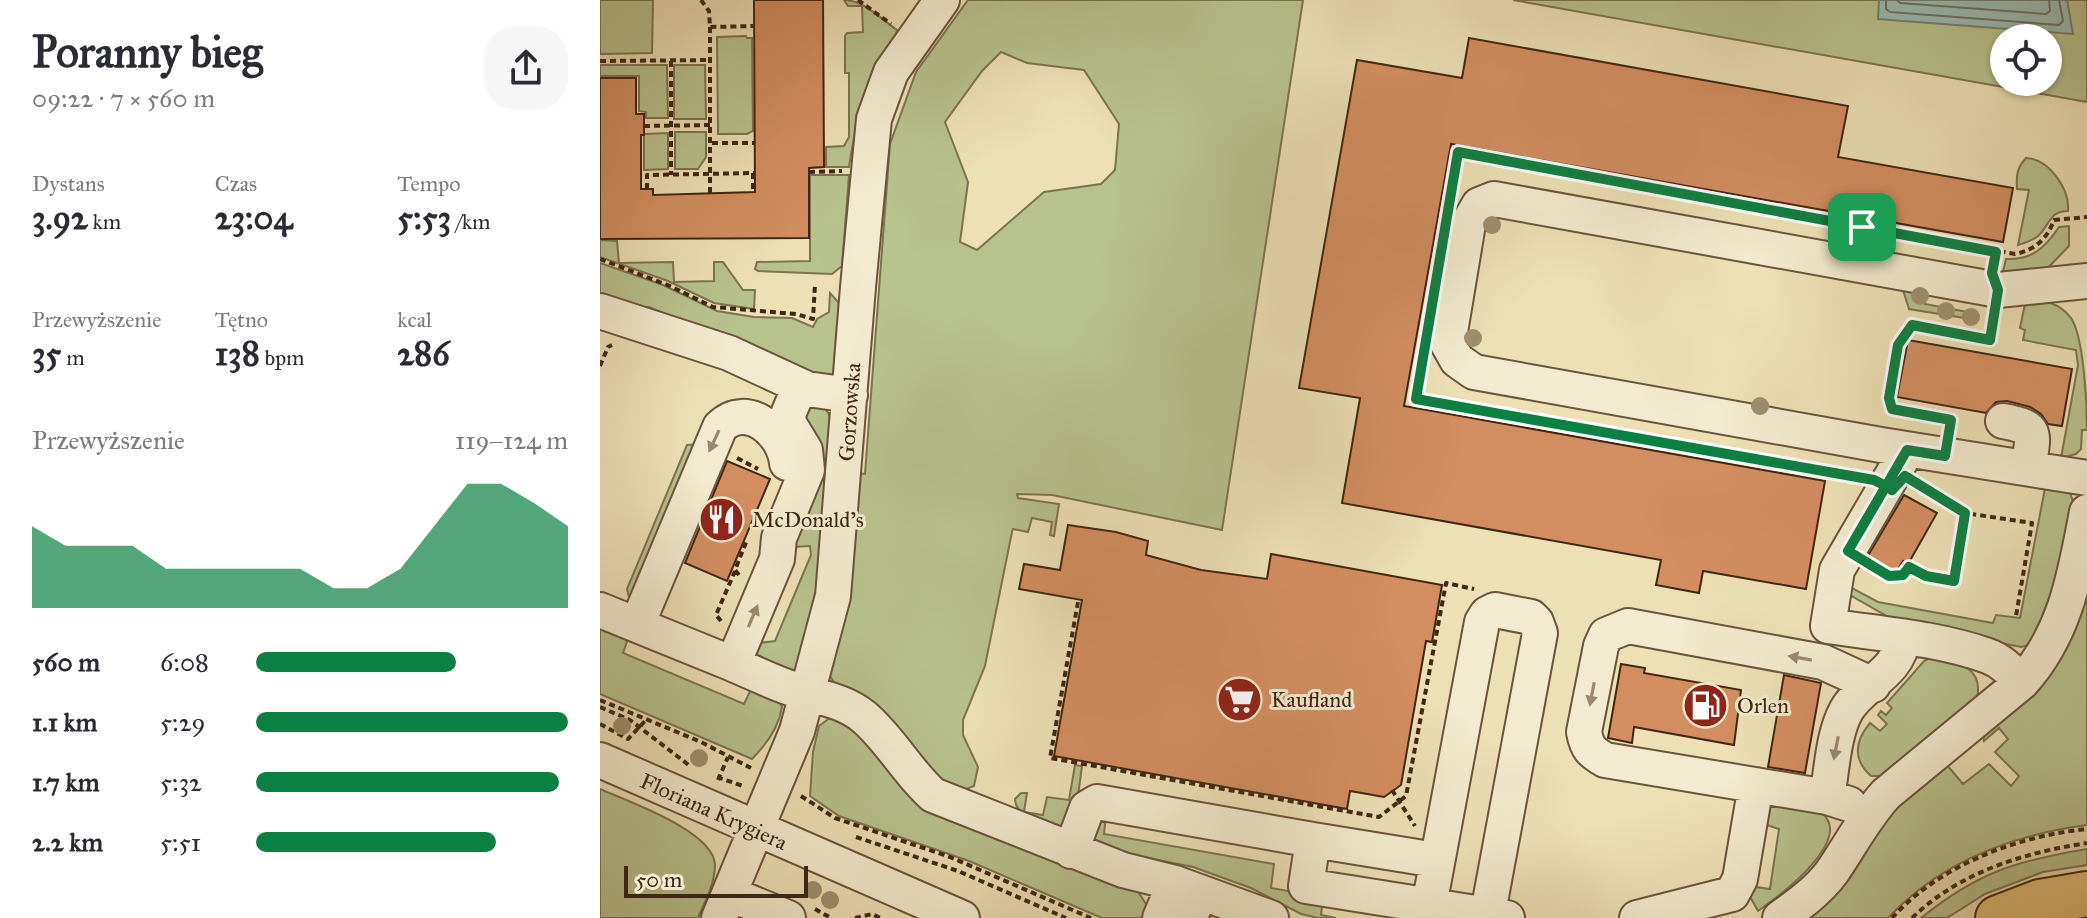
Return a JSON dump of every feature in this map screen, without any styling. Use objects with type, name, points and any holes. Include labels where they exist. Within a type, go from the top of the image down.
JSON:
[{"type":"main road","points":[[1998,918],[2040,902],[2087,894]]},
{"type":"street","name":"Gorzowska","points":[[725,906],[797,731],[833,596],[874,119],[891,72],[942,0]]},
{"type":"street","points":[[2086,286],[1998,290],[1502,199],[1485,201],[1471,216],[1448,344],[1457,360],[1474,372],[1907,450],[2087,478]]},
{"type":"street","points":[[600,311],[729,353],[817,392],[850,395]]},
{"type":"street","points":[[765,535],[808,463],[805,450],[788,422],[800,386]]},
{"type":"street","points":[[637,625],[720,427],[733,418],[755,418],[784,448],[786,473],[765,535],[777,559],[733,664]]},
{"type":"street","points":[[2003,421],[2030,429],[2033,436],[2029,462]]},
{"type":"street","points":[[1907,450],[1837,570],[1828,626],[1989,657],[2007,667],[2022,682]]},
{"type":"street","points":[[1780,918],[1806,899],[1830,874],[1871,811],[1886,794],[2022,682],[2040,662],[2065,610],[2087,512]]},
{"type":"street","points":[[600,610],[808,694],[845,705],[862,716],[916,780],[933,795],[1188,898],[1271,918]]},
{"type":"street","points":[[1313,840],[1306,886],[1494,917],[1540,633],[1531,617],[1495,610],[1487,614],[1482,622],[1429,906]]},
{"type":"street","points":[[1871,811],[1827,797],[1605,760],[1586,746],[1584,732],[1601,646],[1606,635],[1628,626],[1823,662],[1873,685]]},
{"type":"street","points":[[1827,797],[1840,727],[1847,709],[1901,654],[1903,638]]},
{"type":"street","name":"Floriana Krygiera","points":[[600,760],[962,918]]},
{"type":"street","points":[[1637,918],[1732,894],[1740,879],[1756,785]]},
{"type":"street","points":[[1071,851],[1087,808],[1097,802],[1436,860]]},
{"type":"street","points":[[1160,918],[1188,898]]},
{"type":"street","points":[[725,906],[788,918]]},
{"type":"path","points":[[701,0],[709,11],[710,27],[710,194]]},
{"type":"path","points":[[710,27],[754,26]]},
{"type":"path","points":[[600,61],[711,60]]},
{"type":"path","points":[[671,61],[671,175]]},
{"type":"path","points":[[644,126],[711,125]]},
{"type":"path","points":[[712,143],[755,143]]},
{"type":"path","points":[[1450,199],[1458,152],[2015,254],[2038,245],[2048,234],[2054,220],[2087,217]]},
{"type":"path","points":[[809,172],[852,171]]},
{"type":"path","points":[[647,189],[647,175],[753,173],[753,192]]},
{"type":"path","points":[[1945,456],[1951,420],[1892,409],[1890,404],[1898,345],[1912,325],[1990,340],[1998,290],[1992,273],[1996,252]]},
{"type":"path","points":[[600,259],[670,286],[713,307],[735,310],[796,314],[813,319],[815,284]]},
{"type":"path","points":[[1424,353],[1416,399],[1874,480],[1892,490],[1905,476],[1965,513],[2032,523],[2016,616]]},
{"type":"path","points":[[759,470],[736,457],[743,440],[764,424]]},
{"type":"path","points":[[1848,551],[1889,576],[1903,575],[1909,567],[1926,576],[1954,581],[1965,513]]},
{"type":"path","points":[[760,599],[735,570],[765,535]]},
{"type":"path","points":[[1078,602],[1050,758],[1379,817],[1406,796],[1446,583],[1474,589],[1487,614]]},
{"type":"path","points":[[600,700],[701,742],[759,772]]},
{"type":"path","points":[[600,707],[640,727],[700,770]]},
{"type":"path","points":[[600,724],[628,739],[646,719]]},
{"type":"path","points":[[713,789],[728,757]]},
{"type":"path","points":[[711,774],[744,786]]},
{"type":"path","points":[[793,790],[835,818],[950,857],[1091,918]]},
{"type":"path","points":[[1892,918],[1944,876],[1978,858],[2022,842],[2087,829]]},
{"type":"path","points":[[845,833],[958,871],[1066,918]]},
{"type":"path","points":[[1912,918],[1945,893],[2003,862],[2048,849],[2087,843]]},
{"type":"path","points":[[855,918],[872,914],[880,918]]},
{"type":"green space","points":[[600,0],[653,0],[652,53],[600,54]]},
{"type":"green space","points":[[844,0],[851,1],[865,7],[897,30],[864,98],[849,167],[826,167],[826,147],[844,146],[849,137],[849,73],[845,73],[845,36],[847,33],[863,32],[862,6],[848,6]]},
{"type":"green space","points":[[968,0],[1303,0],[1222,530],[1052,495],[1017,494],[1018,498],[1059,504],[1054,536],[1050,535],[1052,522],[1032,518],[1028,532],[1013,529],[985,666],[963,720],[963,735],[978,767],[974,786],[964,790],[941,784],[829,675],[856,473],[865,474],[890,144],[916,72]],"holes":[[[1001,52],[1027,63],[1084,70],[1119,124],[1115,170],[1101,184],[1044,192],[977,250],[960,242],[968,182],[945,122],[982,71]]]},
{"type":"green space","points":[[1513,0],[2087,0],[2087,102],[2053,96],[2062,96],[2062,24],[1990,24],[1990,85]]},
{"type":"green space","points":[[717,37],[752,38],[753,131],[747,134],[718,134]]},
{"type":"green space","points":[[600,65],[667,65],[668,118],[646,118],[646,112],[639,111],[639,76],[600,76]]},
{"type":"green space","points":[[674,65],[705,65],[706,119],[674,119]]},
{"type":"green space","points":[[675,132],[706,132],[706,157],[698,169],[675,169]]},
{"type":"green space","points":[[668,133],[668,169],[644,170],[644,134]]},
{"type":"green space","points":[[2026,158],[2050,169],[2066,194],[2068,211],[2057,213],[2038,236],[2018,245],[2029,190],[2017,189],[2017,176]]},
{"type":"green space","points":[[810,175],[849,175],[842,266],[832,274],[758,271],[755,269],[757,262],[810,261]]},
{"type":"green space","points":[[2069,226],[2069,246],[2042,274],[2002,276],[2006,259],[2031,255],[2043,247],[2059,227]]},
{"type":"green space","points":[[600,240],[617,241],[619,263],[673,262],[674,282],[714,281],[714,262],[723,262],[743,290],[755,290],[754,309],[714,303],[668,281],[600,257]]},
{"type":"green space","points":[[600,263],[663,285],[717,311],[754,317],[792,318],[813,327],[817,319],[829,312],[830,293],[839,303],[833,375],[831,378],[817,378],[649,307],[636,309],[600,293]]},
{"type":"green space","points":[[1902,287],[1927,290],[1925,304],[1978,314],[1977,320],[1909,309]]},
{"type":"green space","points":[[2026,299],[2057,306],[2067,313],[2075,327],[2084,372],[2087,430],[2082,430],[2081,449],[2076,454],[2061,458],[2078,365],[2076,350],[2023,340],[2025,330],[2020,328]]},
{"type":"green space","points":[[822,405],[830,421],[819,549],[824,564],[801,664],[788,672],[753,655],[751,644],[775,641],[811,555],[810,546],[794,547],[800,408]]},
{"type":"green space","points":[[700,444],[632,609],[627,589],[687,445]]},
{"type":"green space","points":[[2046,483],[2070,493],[2076,510],[2059,596],[2033,644],[2021,647],[1899,623],[1850,595],[1848,589],[1852,588],[1878,602],[1993,623],[1996,615],[2020,618]]},
{"type":"green space","points":[[2087,588],[2087,825],[2032,836],[1979,854],[1931,881],[1888,918],[1808,918],[1894,808],[1947,765],[1963,784],[1989,764],[2011,786],[2019,776],[1995,752],[2008,739],[1999,728],[1984,741],[1983,734],[2050,672],[2071,636]]},
{"type":"green space","points":[[600,624],[629,636],[623,653],[744,704],[752,687],[778,699],[782,707],[767,741],[752,759],[600,694]]},
{"type":"green space","points":[[1932,657],[1959,664],[1972,672],[1978,687],[1977,698],[1885,776],[1871,776],[1858,757],[1861,736],[1870,723],[1880,731],[1887,724],[1878,715],[1881,711],[1886,715],[1892,708],[1887,703],[1924,661]]},
{"type":"green space","points":[[831,717],[838,717],[874,744],[1137,890],[1146,904],[1147,918],[1102,918],[969,861],[839,816],[810,796],[813,752],[819,726]]},
{"type":"green space","points":[[1075,765],[1082,766],[1077,803],[1063,831],[1026,817],[1021,812],[1015,799],[1021,793],[1027,793],[1024,812],[1043,815],[1047,797],[1069,800]]},
{"type":"green space","points":[[600,789],[685,829],[711,852],[715,865],[713,879],[698,918],[600,918]]},
{"type":"green space","points":[[1775,801],[1817,810],[1828,821],[1830,834],[1812,865],[1758,911],[1748,893],[1749,886],[1770,889],[1779,829],[1761,823],[1767,805]]},
{"type":"green space","points":[[1106,816],[1104,834],[1274,864],[1271,888],[1323,897],[1321,915],[1336,918],[1301,914],[1251,888],[1193,867],[1128,854],[1093,843],[1096,819]]},
{"type":"green space","points":[[2087,849],[2087,865],[2043,872],[1985,894],[1947,918],[1921,918],[1961,890],[1999,871],[2039,858]]},
{"type":"water","points":[[1879,0],[2067,0],[2073,34],[2062,33],[2062,24],[1990,24],[1990,28],[1878,19]]},
{"type":"building","points":[[754,0],[823,0],[824,167],[809,168],[809,238],[600,239],[600,78],[636,78],[636,114],[644,114],[641,189],[653,189],[653,195],[755,192]]},
{"type":"building","points":[[1469,38],[1848,106],[1838,157],[2013,188],[2003,242],[1451,144],[1404,406],[1825,481],[1806,589],[1703,571],[1699,593],[1656,585],[1661,560],[1342,503],[1360,398],[1299,388],[1357,60],[1462,78]]},
{"type":"building","points":[[1908,340],[2072,369],[2062,426],[2048,424],[2041,414],[2030,407],[2007,401],[1996,402],[1986,413],[1897,397]]},
{"type":"building","name":"McDonald's","points":[[727,461],[770,479],[727,581],[685,563]]},
{"type":"building","points":[[1904,495],[1937,513],[1908,564],[1903,561],[1895,575],[1866,559]]},
{"type":"building","name":"Kaufland","points":[[1068,525],[1116,532],[1148,541],[1146,555],[1201,570],[1267,579],[1271,554],[1442,585],[1432,642],[1426,641],[1401,785],[1384,797],[1350,791],[1347,809],[1054,756],[1082,600],[1019,589],[1024,564],[1060,570]]},
{"type":"building","points":[[1621,664],[1645,668],[1644,673],[1741,690],[1734,745],[1634,727],[1632,743],[1608,738]]},
{"type":"building","points":[[1784,675],[1821,683],[1805,773],[1768,767]]},
{"type":"place","name":"McDonald's","points":[[721,519]]},
{"type":"place","name":"Kaufland","points":[[1240,699]]},
{"type":"place","name":"Orlen","points":[[1706,705]]},
{"type":"route","points":[[1862,227],[1458,152],[1416,399],[1874,480],[1886,486],[1848,551],[1889,576],[1903,575],[1909,567],[1926,576],[1954,581],[1965,513],[1905,476],[1892,490],[1886,486],[1907,450],[1945,456],[1951,420],[1892,409],[1889,398],[1898,345],[1912,325],[1990,340],[1998,290],[1992,273],[1996,252],[1862,227]]}]
